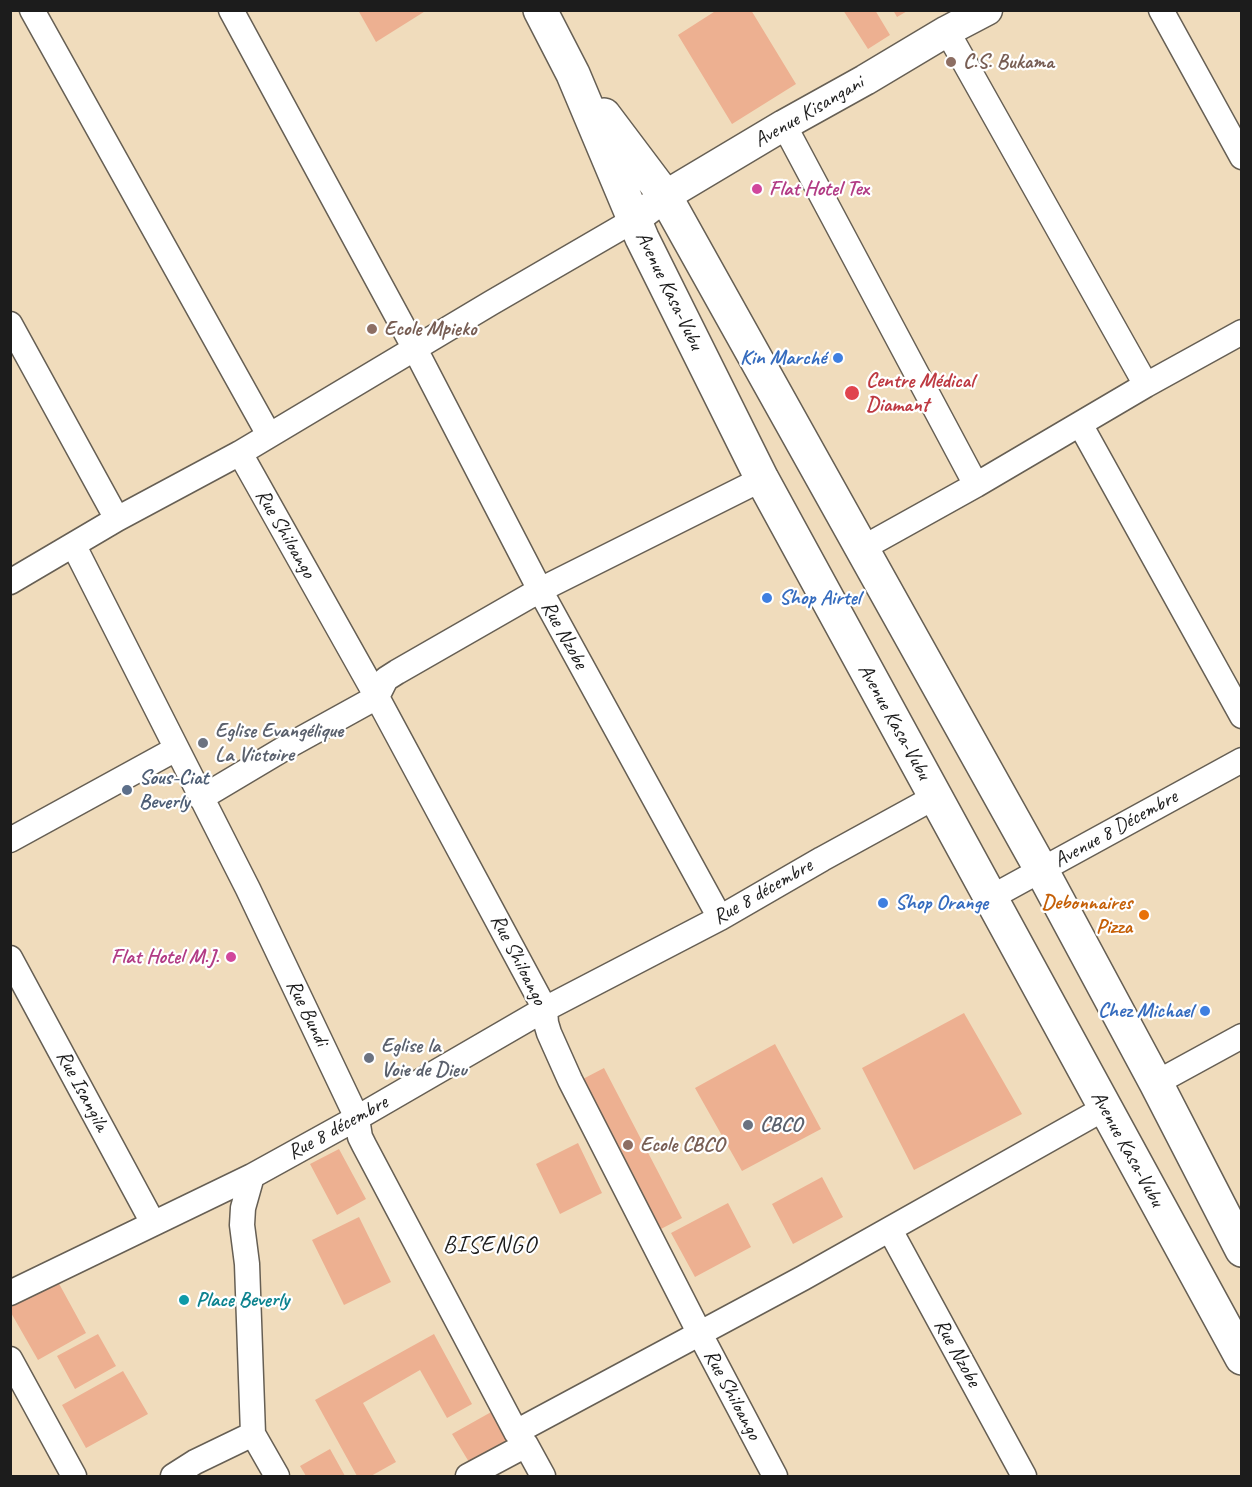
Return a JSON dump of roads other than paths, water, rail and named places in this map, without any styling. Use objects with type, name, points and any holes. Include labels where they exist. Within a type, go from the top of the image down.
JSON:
[{"type":"main road","name":"Avenue Kasa-Vubu","points":[[540,10],[573,74],[634,220],[762,479],[1242,1358]]},
{"type":"main road","name":"Avenue Kasa-Vubu","points":[[573,74],[665,196],[1042,870],[1242,1250]]},
{"type":"street","points":[[32,10],[270,435]]},
{"type":"street","name":"Rue Nzobe","points":[[231,10],[415,349],[540,590],[720,918]]},
{"type":"street","name":"Avenue Kisangani","points":[[634,220],[665,196],[784,125],[987,10]]},
{"type":"street","points":[[1161,10],[1242,157]]},
{"type":"street","points":[[948,31],[1146,385]]},
{"type":"street","points":[[784,125],[976,484]]},
{"type":"street","points":[[10,582],[117,519],[240,453],[634,220]]},
{"type":"street","points":[[10,324],[117,519]]},
{"type":"street","points":[[861,549],[1242,332]]},
{"type":"street","points":[[1080,424],[1242,716]]},
{"type":"street","name":"Rue Shiloango","points":[[240,453],[377,697],[545,1009],[549,1033],[570,1080],[775,1476]]},
{"type":"street","points":[[201,798],[377,697],[386,680],[397,672],[540,590],[762,479]]},
{"type":"street","name":"Rue Bundi","points":[[74,546],[248,889],[357,1118],[360,1137],[364,1145],[543,1476]]},
{"type":"street","points":[[11,839],[176,749]]},
{"type":"street","name":"Avenue 8 Décembre","points":[[990,898],[1242,760]]},
{"type":"street","name":"Rue 8 décembre","points":[[10,1293],[252,1176],[545,1009],[720,918],[935,797]]},
{"type":"street","name":"Rue Isangila","points":[[10,958],[153,1223]]},
{"type":"street","points":[[1156,1083],[1242,1036]]},
{"type":"street","points":[[468,1476],[521,1439],[700,1334],[1105,1108]]},
{"type":"street","points":[[252,1176],[243,1208],[242,1225],[247,1264],[253,1434],[277,1476]]},
{"type":"street","name":"Rue Nzobe","points":[[890,1230],[1024,1476]]},
{"type":"street","points":[[10,1359],[74,1476]]},
{"type":"street","points":[[173,1476],[195,1462],[253,1434]]},
{"type":"place","name":"C.S. Bukama","points":[[951,62]]},
{"type":"place","name":"Flat Hotel Tex","points":[[757,189]]},
{"type":"place","name":"Ecole Mpieko","points":[[372,329]]},
{"type":"place","name":"Kin Marché","points":[[838,358]]},
{"type":"place","name":"Centre Médical Diamant","points":[[852,393]]},
{"type":"place","name":"Shop Airtel","points":[[767,598]]},
{"type":"place","name":"Eglise Evangélique La Victoire","points":[[203,743]]},
{"type":"place","name":"Sous-Ciat Beverly","points":[[127,790]]},
{"type":"place","name":"Shop Orange","points":[[883,903]]},
{"type":"place","name":"Debonnaires Pizza","points":[[1144,915]]},
{"type":"place","name":"Flat Hotel M.J.","points":[[231,957]]},
{"type":"place","name":"Chez Michael","points":[[1205,1011]]},
{"type":"place","name":"Eglise la Voie de Dieu","points":[[369,1058]]},
{"type":"place","name":"CBCO","points":[[748,1125]]},
{"type":"place","name":"Ecole CBCO","points":[[628,1145]]},
{"type":"place","name":"Place Beverly","points":[[184,1300]]},
{"type":"district","name":"BISENGO","points":[[490,1246]]}]
